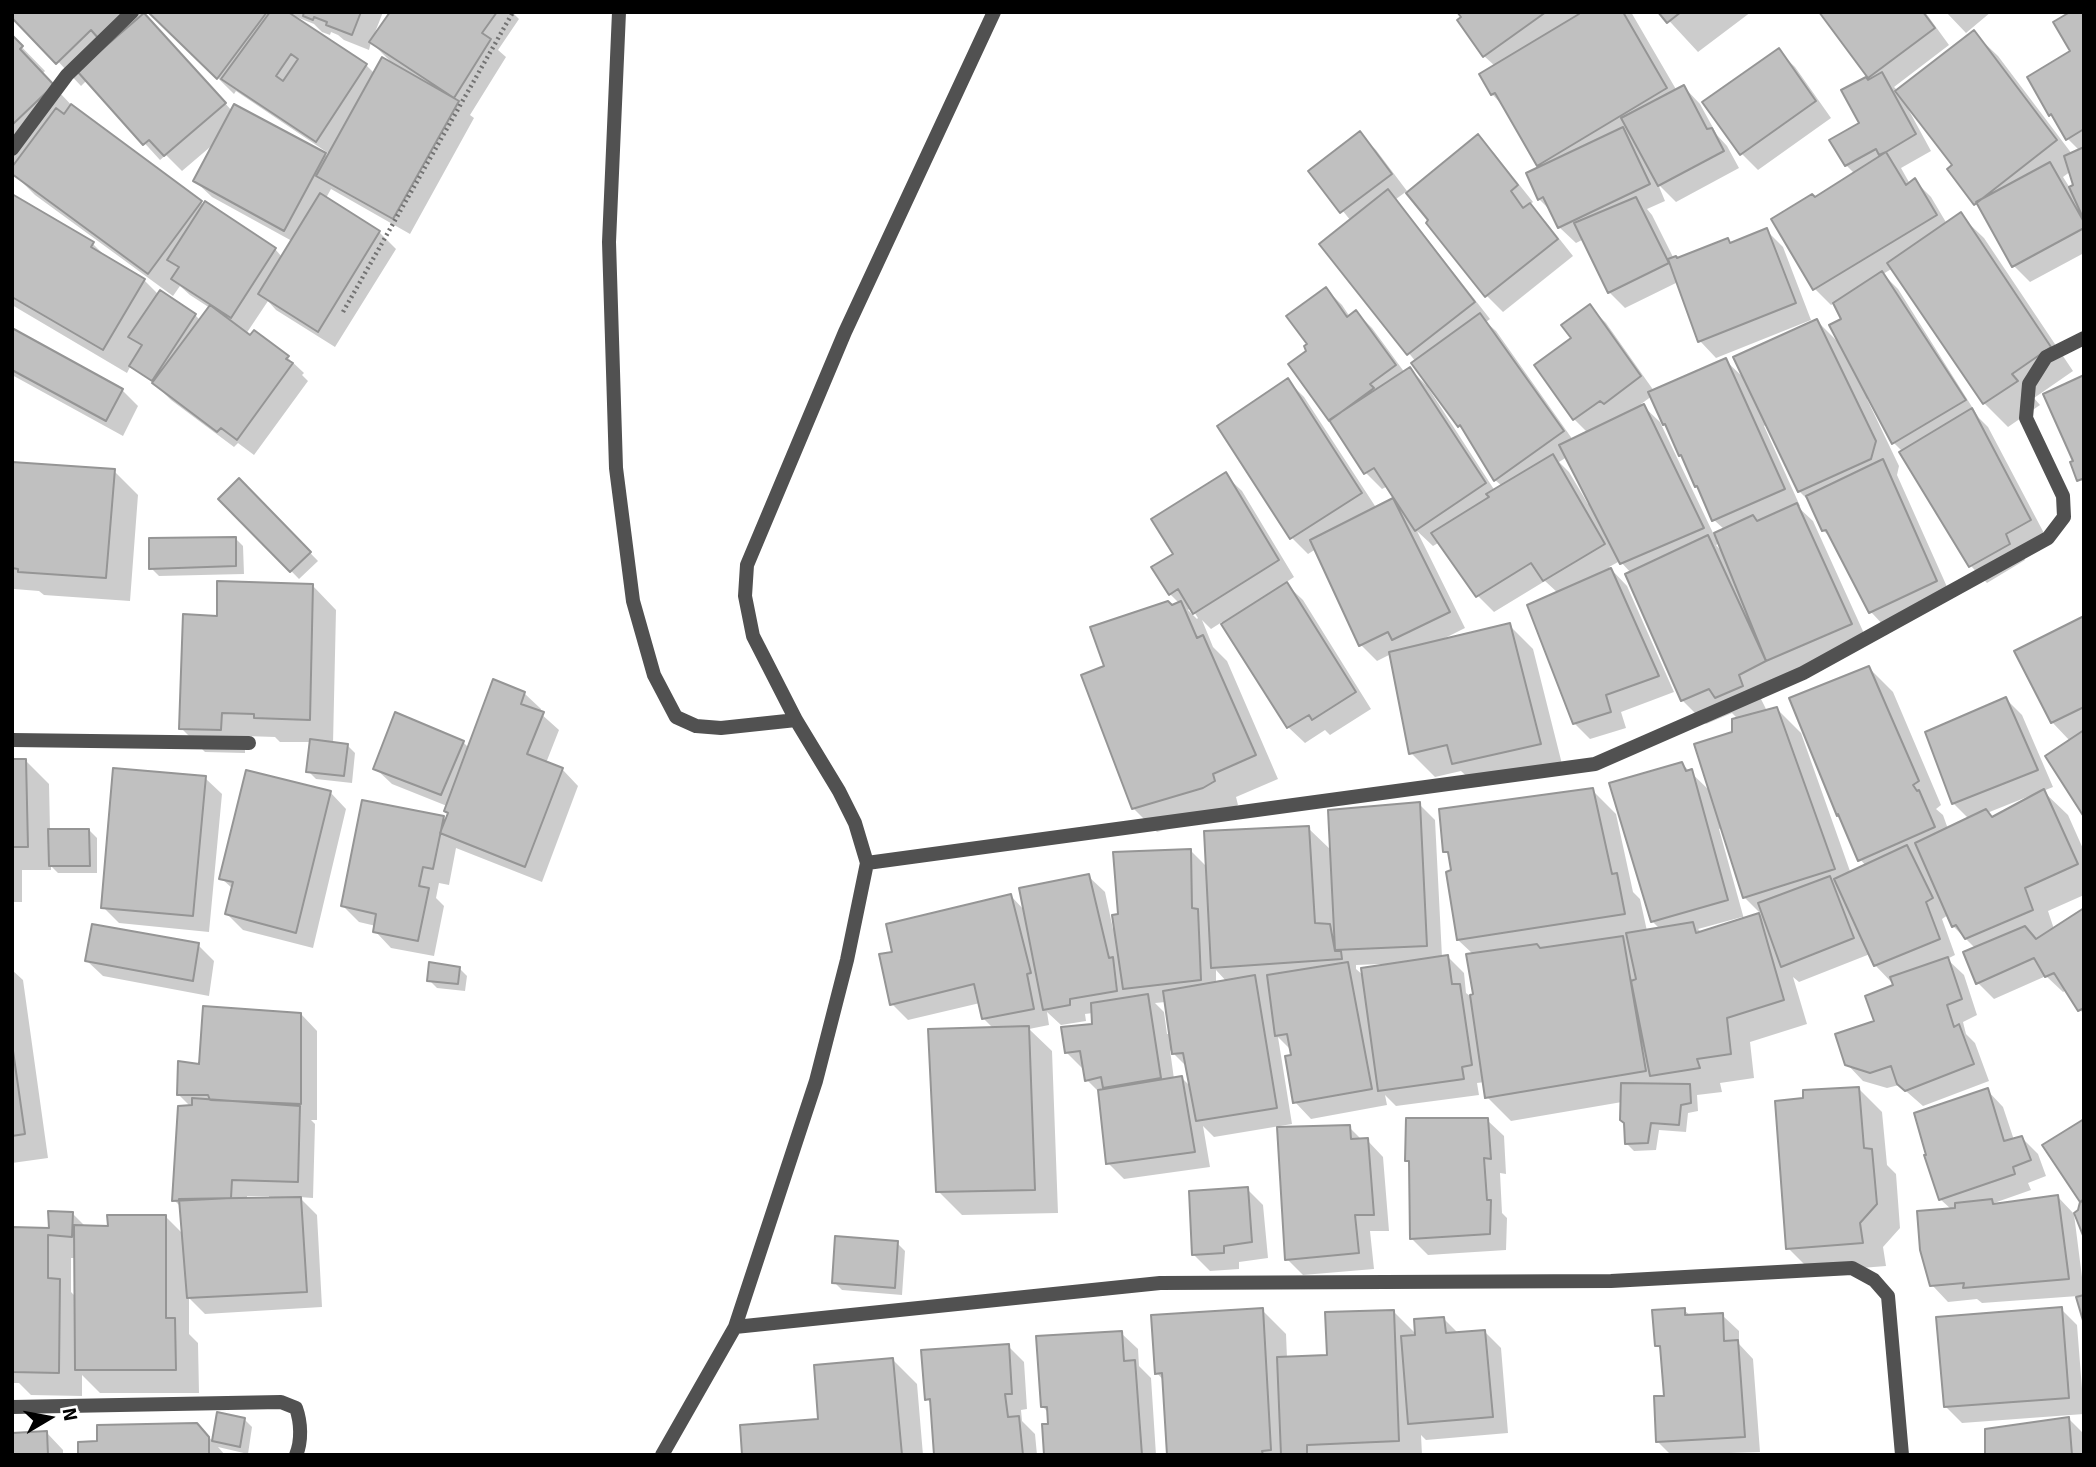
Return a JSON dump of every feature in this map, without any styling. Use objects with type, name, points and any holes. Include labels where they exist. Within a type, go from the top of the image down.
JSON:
[{"type":"street","points":[[12,149],[67,75],[132,12]]},
{"type":"street","points":[[619,12],[609,242],[616,468],[634,601],[654,675],[676,717],[696,726],[721,728],[796,720]]},
{"type":"street","points":[[662,1455],[735,1327],[816,1081],[847,960],[867,863],[855,823],[839,791],[796,720],[752,636],[745,596],[747,565],[845,332],[995,12]]},
{"type":"street","points":[[867,863],[1595,764],[1803,673],[2048,538],[2064,517],[2063,496],[2026,418],[2029,384],[2046,357],[2084,338]]},
{"type":"street","points":[[12,740],[249,743]]},
{"type":"street","points":[[735,1327],[1160,1283],[1611,1281],[1852,1268],[1874,1280],[1888,1296],[1902,1455]]},
{"type":"street","points":[[12,1407],[281,1402],[296,1408],[300,1420],[296,1455]]},
{"type":"path","points":[[343,312],[513,12]]},
{"type":"building","points":[[12,12],[127,12],[99,39],[91,30],[56,64],[12,18]]},
{"type":"building","points":[[148,12],[267,12],[217,79]]},
{"type":"building","points":[[270,12],[288,12],[367,64],[316,142],[221,79]],"holes":[[[291,54],[298,59],[283,81],[276,76]]]},
{"type":"building","points":[[304,12],[361,12],[352,35],[326,25],[327,22],[303,16]]},
{"type":"building","points":[[390,12],[497,12],[482,33],[491,39],[454,98],[369,42]]},
{"type":"building","points":[[1457,12],[1546,12],[1483,57],[1457,20],[1461,17]]},
{"type":"building","points":[[1578,12],[1623,12],[1667,88],[1537,166],[1495,93],[1491,95],[1479,74],[1579,14]]},
{"type":"building","points":[[1658,12],[1681,12],[1667,23]]},
{"type":"building","points":[[1819,12],[1923,12],[1935,28],[1868,78]]},
{"type":"building","points":[[2070,12],[2084,12],[2084,129],[2066,140],[2027,77],[2070,51],[2053,22]]},
{"type":"building","points":[[144,13],[226,103],[164,156],[149,140],[143,145],[77,71]]},
{"type":"building","points":[[1974,30],[2057,140],[1974,205],[1947,169],[1952,165],[1895,91]]},
{"type":"building","points":[[12,35],[23,46],[20,49],[54,85],[12,125]]},
{"type":"building","points":[[1779,48],[1816,101],[1740,155],[1702,102]]},
{"type":"building","points":[[382,57],[459,101],[393,219],[316,176]]},
{"type":"building","points":[[1882,72],[1916,134],[1886,152],[1879,155],[1876,149],[1845,166],[1829,140],[1859,123],[1841,90]]},
{"type":"building","points":[[1684,85],[1707,129],[1712,128],[1724,151],[1658,186],[1621,118]]},
{"type":"building","points":[[71,104],[202,201],[148,274],[12,174],[12,167],[56,108],[64,114]]},
{"type":"building","points":[[234,104],[326,153],[284,231],[193,181]]},
{"type":"building","points":[[1623,127],[1650,184],[1558,228],[1543,197],[1538,200],[1526,173]]},
{"type":"building","points":[[1360,131],[1392,174],[1340,213],[1308,171]]},
{"type":"building","points":[[1478,134],[1518,185],[1511,191],[1523,208],[1530,203],[1558,239],[1485,297],[1426,223],[1428,220],[1406,193]]},
{"type":"building","points":[[2084,147],[2084,220],[2069,187],[2073,185],[2064,156]]},
{"type":"building","points":[[1886,152],[1906,185],[1915,178],[1937,215],[1813,290],[1771,219],[1812,194],[1815,197]]},
{"type":"building","points":[[2050,162],[2084,222],[2084,228],[2012,267],[1976,202]]},
{"type":"building","points":[[1388,189],[1475,302],[1407,355],[1319,244]]},
{"type":"building","points":[[320,193],[380,231],[318,332],[258,294]]},
{"type":"building","points":[[12,194],[94,242],[91,247],[145,279],[103,350],[12,297]]},
{"type":"building","points":[[1636,197],[1669,263],[1608,293],[1574,223]]},
{"type":"building","points":[[205,201],[276,248],[231,318],[171,279],[179,267],[167,260]]},
{"type":"building","points":[[1961,212],[2051,347],[2012,374],[2018,381],[1983,404],[1887,263]]},
{"type":"building","points":[[1767,228],[1796,303],[1698,342],[1668,259],[1728,238],[1730,243]]},
{"type":"building","points":[[1882,271],[1966,400],[1892,444],[1829,325],[1841,319],[1833,303]]},
{"type":"building","points":[[1326,287],[1347,317],[1356,310],[1396,365],[1370,384],[1374,388],[1329,421],[1288,364],[1306,351],[1304,346],[1307,344],[1286,316]]},
{"type":"building","points":[[160,290],[196,314],[152,381],[129,366],[142,345],[128,337]]},
{"type":"building","points":[[1590,304],[1641,376],[1604,404],[1600,401],[1573,420],[1534,365],[1571,338],[1561,325]]},
{"type":"building","points":[[210,305],[250,335],[254,330],[289,356],[286,359],[293,363],[237,440],[221,428],[217,432],[152,383]]},
{"type":"building","points":[[1480,313],[1564,431],[1494,481],[1460,425],[1458,427],[1411,363]]},
{"type":"building","points":[[1817,319],[1876,441],[1871,459],[1798,492],[1733,357]]},
{"type":"building","points":[[12,328],[123,389],[106,421],[12,370]]},
{"type":"building","points":[[1726,358],[1785,489],[1712,521],[1697,486],[1695,487],[1648,392]]},
{"type":"building","points":[[1410,367],[1486,483],[1415,531],[1374,468],[1364,474],[1329,420]]},
{"type":"building","points":[[2084,375],[2084,482],[2082,479],[2077,481],[2070,462],[2073,461],[2043,394]]},
{"type":"building","points":[[1288,378],[1362,493],[1290,539],[1217,426]]},
{"type":"building","points":[[1644,404],[1704,528],[1620,564],[1559,445]]},
{"type":"building","points":[[1972,408],[2031,520],[2006,534],[2010,544],[1969,567],[1899,452]]},
{"type":"building","points":[[1553,454],[1605,544],[1543,581],[1531,563],[1476,597],[1431,533],[1489,497],[1486,494]]},
{"type":"building","points":[[1883,459],[1937,581],[1869,613],[1826,530],[1822,531],[1806,496]]},
{"type":"building","points":[[12,462],[115,469],[106,578],[18,572],[18,569],[12,568]]},
{"type":"building","points":[[1226,472],[1279,560],[1193,614],[1178,589],[1169,595],[1151,567],[1173,554],[1151,519]]},
{"type":"building","points":[[239,478],[311,552],[290,572],[218,499]]},
{"type":"building","points":[[1393,498],[1450,612],[1392,640],[1388,632],[1359,646],[1310,540]]},
{"type":"building","points":[[1797,503],[1852,624],[1766,661],[1714,533],[1753,515],[1757,521]]},
{"type":"building","points":[[1708,535],[1766,661],[1739,675],[1743,686],[1715,698],[1709,689],[1681,701],[1625,574]]},
{"type":"building","points":[[236,537],[236,566],[149,569],[149,538]]},
{"type":"building","points":[[1611,568],[1659,676],[1606,695],[1611,712],[1573,724],[1527,605]]},
{"type":"building","points":[[217,581],[313,584],[310,720],[254,718],[254,714],[222,713],[221,730],[179,729],[183,614],[217,616]]},
{"type":"building","points":[[1287,582],[1356,692],[1312,720],[1309,715],[1287,728],[1221,624]]},
{"type":"building","points":[[1168,601],[1172,605],[1181,601],[1197,638],[1203,635],[1256,755],[1213,774],[1215,781],[1203,788],[1132,809],[1081,675],[1104,666],[1090,627]]},
{"type":"building","points":[[2084,616],[2084,707],[2051,723],[2014,651]]},
{"type":"building","points":[[1510,623],[1541,744],[1452,764],[1447,745],[1409,754],[1389,652]]},
{"type":"building","points":[[1869,666],[1919,781],[1913,785],[1919,790],[1935,827],[1858,861],[1789,698]]},
{"type":"building","points":[[493,679],[525,692],[521,704],[544,712],[527,754],[563,768],[525,867],[440,833],[448,813],[444,811]]},
{"type":"building","points":[[2006,697],[2038,770],[1952,804],[1925,732]]},
{"type":"building","points":[[1777,707],[1835,869],[1743,898],[1694,744],[1732,732],[1732,719]]},
{"type":"building","points":[[395,712],[464,741],[441,795],[373,769]]},
{"type":"building","points":[[2084,730],[2084,817],[2045,756]]},
{"type":"building","points":[[310,739],[348,744],[344,776],[306,772]]},
{"type":"building","points":[[12,759],[26,759],[28,847],[12,847]]},
{"type":"building","points":[[1682,762],[1686,771],[1692,769],[1728,900],[1651,922],[1609,783]]},
{"type":"building","points":[[113,768],[206,776],[193,916],[101,908]]},
{"type":"building","points":[[246,770],[331,791],[296,933],[225,914],[233,882],[219,879]]},
{"type":"building","points":[[1593,788],[1612,874],[1617,873],[1625,914],[1457,940],[1446,872],[1451,870],[1448,852],[1443,852],[1439,809]]},
{"type":"building","points":[[2044,789],[2078,864],[2025,888],[2033,910],[1965,939],[1956,925],[1952,927],[1915,843],[1986,809],[1992,817]]},
{"type":"building","points":[[362,800],[444,816],[433,869],[423,867],[419,886],[429,888],[418,941],[373,932],[376,914],[341,906]]},
{"type":"building","points":[[1420,802],[1427,946],[1335,950],[1328,810]]},
{"type":"building","points":[[1309,826],[1315,923],[1330,924],[1335,951],[1341,951],[1342,959],[1211,968],[1204,831]]},
{"type":"building","points":[[48,829],[89,829],[90,866],[49,866]]},
{"type":"building","points":[[1907,845],[1933,898],[1926,902],[1940,939],[1874,966],[1834,879]]},
{"type":"building","points":[[1191,849],[1192,908],[1198,909],[1201,980],[1123,989],[1112,915],[1118,914],[1113,852]]},
{"type":"building","points":[[1089,874],[1109,958],[1113,957],[1117,991],[1070,999],[1070,1005],[1043,1010],[1019,888]]},
{"type":"building","points":[[1830,876],[1854,938],[1781,967],[1758,903]]},
{"type":"building","points":[[1011,894],[1031,973],[1027,974],[1034,1009],[982,1019],[974,984],[890,1005],[879,954],[892,952],[886,924]]},
{"type":"building","points":[[2084,908],[2084,1008],[2078,1011],[2054,973],[2045,977],[2034,958],[1976,984],[1963,952],[2025,926],[2036,939]]},
{"type":"building","points":[[1759,913],[1784,1000],[1727,1018],[1731,1054],[1697,1059],[1700,1068],[1650,1076],[1631,981],[1636,979],[1626,933],[1693,922],[1696,933]]},
{"type":"building","points":[[92,924],[199,943],[193,981],[85,961]]},
{"type":"building","points":[[1623,936],[1646,1071],[1485,1098],[1466,954],[1537,944],[1540,948]]},
{"type":"building","points":[[1448,955],[1452,984],[1460,984],[1472,1065],[1462,1067],[1464,1079],[1378,1091],[1361,968]]},
{"type":"building","points":[[1948,957],[1962,999],[1947,1005],[1954,1027],[1959,1024],[1974,1064],[1905,1091],[1897,1084],[1891,1066],[1870,1073],[1845,1065],[1835,1034],[1874,1021],[1865,996],[1893,985],[1890,977]]},
{"type":"building","points":[[429,962],[460,967],[458,984],[427,981]]},
{"type":"building","points":[[1348,962],[1372,1089],[1293,1103],[1285,1056],[1291,1055],[1287,1034],[1275,1036],[1267,975]]},
{"type":"building","points":[[1255,975],[1277,1108],[1196,1121],[1183,1053],[1172,1054],[1163,991]]},
{"type":"building","points":[[1148,994],[1161,1078],[1103,1088],[1101,1077],[1085,1081],[1080,1051],[1065,1053],[1061,1027],[1092,1024],[1091,1003]]},
{"type":"building","points":[[203,1006],[301,1013],[301,1104],[210,1100],[208,1095],[177,1095],[178,1061],[199,1064]]},
{"type":"building","points":[[1029,1026],[1035,1190],[936,1192],[928,1029]]},
{"type":"building","points":[[12,1044],[25,1134],[12,1136]]},
{"type":"building","points":[[1182,1076],[1195,1152],[1106,1164],[1098,1090]]},
{"type":"building","points":[[1621,1083],[1690,1084],[1691,1103],[1681,1105],[1679,1125],[1651,1123],[1648,1143],[1625,1144],[1624,1123],[1620,1120]]},
{"type":"building","points":[[1859,1087],[1864,1148],[1872,1149],[1877,1204],[1860,1223],[1863,1243],[1786,1249],[1775,1101],[1803,1098],[1803,1090]]},
{"type":"building","points":[[1988,1088],[2004,1141],[2022,1136],[2031,1160],[2013,1167],[2015,1174],[1939,1200],[1914,1113]]},
{"type":"building","points":[[192,1098],[300,1106],[298,1182],[232,1180],[231,1198],[172,1201],[178,1106],[192,1105]]},
{"type":"building","points":[[1406,1118],[1488,1118],[1491,1159],[1484,1158],[1487,1200],[1491,1200],[1490,1234],[1410,1239],[1409,1161],[1405,1161]]},
{"type":"building","points":[[2084,1119],[2084,1199],[2080,1202],[2042,1145]]},
{"type":"building","points":[[1350,1125],[1351,1139],[1368,1138],[1374,1215],[1355,1215],[1359,1253],[1285,1260],[1277,1127]]},
{"type":"building","points":[[1248,1187],[1252,1242],[1224,1246],[1224,1253],[1192,1255],[1189,1191]]},
{"type":"building","points":[[2058,1195],[2069,1279],[1963,1288],[1964,1283],[1930,1286],[1920,1250],[1917,1211],[1955,1208],[1955,1203],[1992,1199],[1993,1204]]},
{"type":"building","points":[[301,1197],[307,1292],[187,1298],[179,1199]]},
{"type":"building","points":[[2084,1201],[2084,1238],[2074,1213],[2080,1202]]},
{"type":"building","points":[[48,1211],[73,1212],[72,1237],[48,1235],[48,1278],[60,1279],[59,1373],[12,1372],[12,1227],[49,1228]]},
{"type":"building","points":[[107,1215],[166,1215],[166,1318],[175,1318],[176,1370],[75,1370],[74,1225],[108,1226]]},
{"type":"building","points":[[835,1236],[898,1241],[895,1288],[832,1283]]},
{"type":"building","points":[[2084,1295],[2084,1324],[2076,1297]]},
{"type":"building","points":[[2062,1307],[2069,1398],[1944,1407],[1936,1317]]},
{"type":"building","points":[[1263,1308],[1271,1450],[1262,1451],[1263,1455],[1167,1455],[1162,1373],[1155,1374],[1151,1315]]},
{"type":"building","points":[[1685,1308],[1685,1315],[1723,1313],[1724,1341],[1738,1340],[1745,1437],[1656,1442],[1654,1396],[1664,1396],[1660,1346],[1655,1346],[1652,1310]]},
{"type":"building","points":[[1394,1310],[1399,1441],[1307,1445],[1307,1455],[1281,1455],[1277,1357],[1327,1355],[1325,1312]]},
{"type":"building","points":[[1444,1317],[1446,1333],[1485,1330],[1493,1417],[1408,1424],[1401,1336],[1415,1335],[1414,1319]]},
{"type":"building","points":[[1122,1331],[1124,1361],[1135,1360],[1142,1455],[1044,1455],[1042,1424],[1048,1424],[1047,1407],[1041,1407],[1036,1336]]},
{"type":"building","points":[[1009,1344],[1012,1394],[1005,1394],[1008,1417],[1019,1416],[1023,1455],[934,1455],[930,1399],[925,1400],[921,1350]]},
{"type":"building","points":[[893,1358],[902,1455],[742,1455],[740,1425],[818,1419],[814,1365]]},
{"type":"building","points":[[217,1412],[245,1418],[240,1447],[212,1441]]},
{"type":"building","points":[[2069,1417],[2072,1455],[1985,1455],[1985,1429]]},
{"type":"building","points":[[197,1423],[209,1437],[209,1455],[78,1455],[78,1442],[97,1441],[97,1425]]},
{"type":"building","points":[[47,1431],[48,1455],[12,1455],[12,1433]]}]
